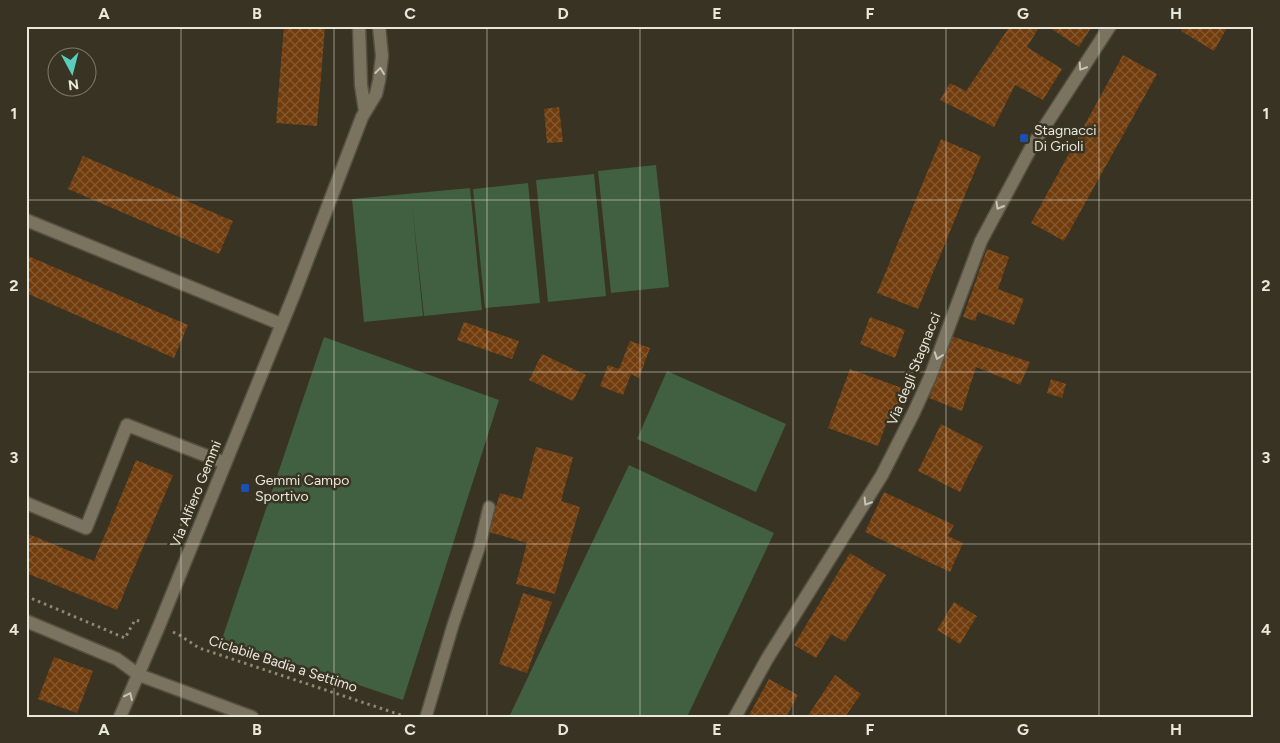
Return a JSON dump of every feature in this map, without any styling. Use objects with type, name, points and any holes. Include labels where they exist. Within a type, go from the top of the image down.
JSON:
[{"type":"street","points":[[359,26],[361,85],[365,111]]},
{"type":"street","name":"Via Alfiero Gemmi","points":[[120,717],[139,675],[336,189],[365,111],[376,94],[382,56],[379,26]]},
{"type":"street","name":"Via degli Stagnacci","points":[[735,717],[767,659],[882,475],[930,377],[981,241],[1032,146],[1110,26]]},
{"type":"street","points":[[26,220],[281,324]]},
{"type":"street","points":[[26,503],[86,528],[127,425],[225,463]]},
{"type":"street","points":[[26,621],[117,659],[139,675],[252,717]]},
{"type":"lane","points":[[426,717],[479,548],[489,506]]},
{"type":"path","name":"Ciclabile Badia a Settimo","points":[[26,596],[126,638],[135,620],[159,626],[182,636],[199,648],[406,717]]},
{"type":"green space","points":[[656,165],[669,287],[611,293],[598,171]]},
{"type":"green space","points":[[594,174],[606,296],[548,302],[536,180]]},
{"type":"green space","points":[[528,183],[540,303],[485,308],[473,189]]},
{"type":"green space","points":[[470,188],[482,310],[424,316],[412,204],[423,316],[364,322],[352,199]]},
{"type":"green space","points":[[324,337],[499,400],[403,700],[222,639]]},
{"type":"green space","points":[[667,371],[786,424],[756,492],[637,439]]},
{"type":"green space","points":[[629,465],[774,533],[687,717],[509,717]]},
{"type":"building","points":[[284,26],[325,27],[317,126],[276,123]]},
{"type":"building","points":[[1010,26],[1040,26],[1027,47],[1062,69],[1043,100],[1015,85],[994,127],[940,100],[950,83],[966,91]]},
{"type":"building","points":[[1047,26],[1092,26],[1079,47]]},
{"type":"building","points":[[1184,26],[1228,26],[1214,51],[1181,31]]},
{"type":"building","points":[[1123,55],[1157,74],[1064,241],[1031,223]]},
{"type":"building","points":[[559,107],[563,142],[547,143],[544,109]]},
{"type":"building","points":[[941,139],[981,156],[918,309],[877,293]]},
{"type":"building","points":[[83,156],[233,221],[219,254],[68,189]]},
{"type":"building","points":[[987,249],[1009,257],[998,289],[1024,299],[1014,325],[978,312],[975,321],[963,317]]},
{"type":"building","points":[[26,255],[188,325],[174,358],[26,293]]},
{"type":"building","points":[[870,317],[905,330],[895,358],[860,344]]},
{"type":"building","points":[[464,322],[519,341],[512,359],[457,340]]},
{"type":"building","points":[[951,336],[1030,362],[1020,385],[976,367],[962,411],[929,398]]},
{"type":"building","points":[[630,341],[650,348],[639,378],[631,374],[623,395],[600,386],[608,365],[619,369]]},
{"type":"building","points":[[542,354],[586,375],[573,401],[529,380]]},
{"type":"building","points":[[850,369],[910,391],[898,423],[888,419],[878,446],[828,428]]},
{"type":"building","points":[[1051,379],[1066,384],[1062,398],[1047,393]]},
{"type":"building","points":[[941,424],[983,446],[960,492],[918,471]]},
{"type":"building","points":[[536,447],[573,457],[561,501],[580,507],[555,594],[516,584],[527,543],[489,532],[500,493],[522,499]]},
{"type":"building","points":[[136,460],[173,475],[117,610],[26,573],[26,533],[94,561]]},
{"type":"building","points":[[884,492],[954,525],[948,536],[963,543],[950,572],[865,532]]},
{"type":"building","points":[[850,553],[886,575],[845,642],[831,634],[816,658],[794,645]]},
{"type":"building","points":[[523,593],[552,602],[527,673],[499,664]]},
{"type":"building","points":[[954,602],[977,616],[960,644],[937,630]]},
{"type":"building","points":[[54,657],[93,671],[77,713],[38,699]]},
{"type":"building","points":[[835,675],[861,694],[845,717],[807,717]]},
{"type":"building","points":[[769,679],[798,695],[786,717],[748,717]]},
{"type":"place","name":"Stagnacci Di Grioli","points":[[1024,138]]},
{"type":"place","name":"Gemmi Campo Sportivo","points":[[245,488]]}]
